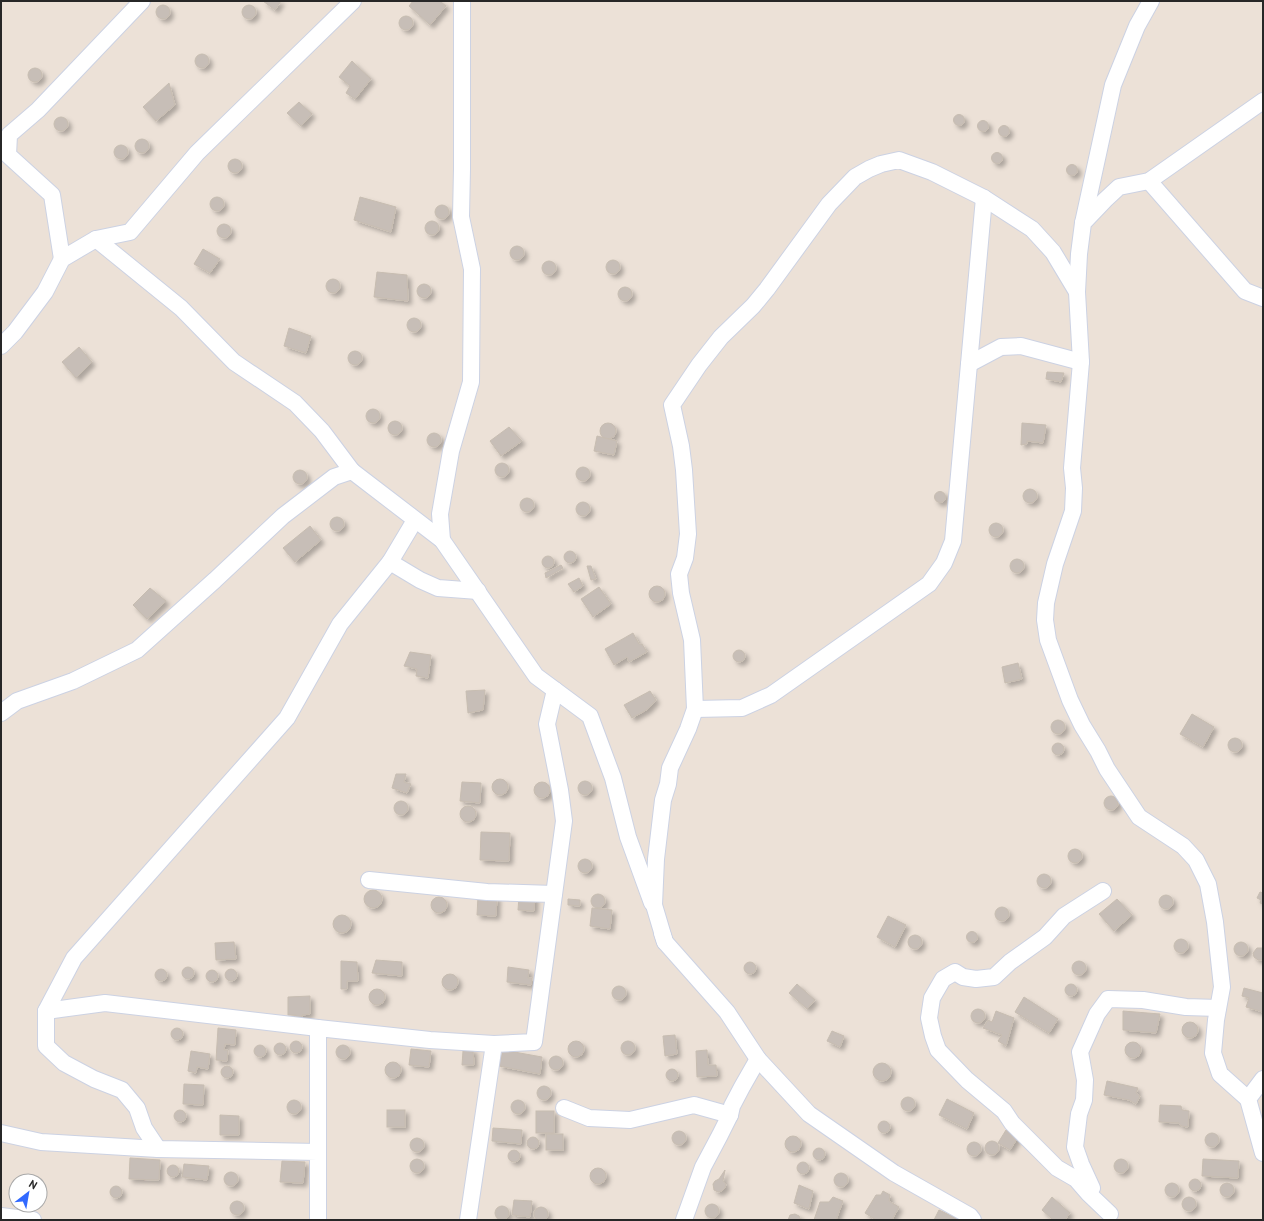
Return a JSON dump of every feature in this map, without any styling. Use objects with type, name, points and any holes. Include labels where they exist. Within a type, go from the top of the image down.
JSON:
[{"type":"street","points":[[62,260],[52,195],[4,152],[9,135],[38,110],[142,1]]},
{"type":"street","points":[[1,346],[15,332],[44,292],[62,260],[96,240],[130,232],[197,153],[353,1]]},
{"type":"street","points":[[442,540],[440,514],[451,451],[471,382],[472,269],[461,217],[462,1]]},
{"type":"street","points":[[1151,1],[1137,26],[1113,85],[1083,223],[1079,254],[1077,292],[1081,362],[1072,468],[1074,488],[1073,511],[1055,564],[1046,603],[1045,620],[1048,640],[1070,700],[1107,769],[1139,817],[1183,846],[1196,860],[1208,884],[1215,922],[1222,987],[1213,1053],[1220,1074],[1248,1099],[1263,1153]]},
{"type":"street","points":[[1083,223],[1104,200],[1119,187],[1149,181],[1263,101]]},
{"type":"street","points":[[665,942],[654,905],[656,859],[663,800],[668,784],[670,768],[688,729],[695,709],[692,640],[681,593],[679,574],[685,558],[688,534],[684,470],[681,446],[672,405],[699,365],[721,337],[753,306],[767,289],[829,204],[854,177],[875,166],[899,160],[932,172],[984,198],[1032,229],[1053,252],[1077,292]]},
{"type":"street","points":[[1149,181],[1245,291],[1263,298]]},
{"type":"street","points":[[695,709],[742,708],[771,695],[929,584],[944,563],[953,541],[984,198]]},
{"type":"street","points":[[96,240],[181,308],[234,362],[295,403],[322,430],[352,471],[442,540],[536,676],[590,716],[613,778],[628,837],[665,942],[727,1012],[758,1059],[809,1114],[894,1173],[970,1219]]},
{"type":"street","points":[[969,364],[1001,347],[1020,346],[1081,362]]},
{"type":"street","points":[[1,713],[17,700],[73,681],[137,650],[283,516],[334,477],[352,471]]},
{"type":"street","points":[[158,1149],[144,1128],[137,1108],[122,1090],[94,1079],[64,1062],[46,1046],[46,1011],[74,958],[287,718],[340,624],[390,562],[415,520]]},
{"type":"street","points":[[390,562],[420,580],[438,588],[478,591]]},
{"type":"street","points":[[46,1011],[105,1003],[430,1040],[494,1044],[534,1042],[564,821],[560,790],[547,724],[555,690]]},
{"type":"street","points":[[369,880],[487,892],[554,894]]},
{"type":"street","points":[[1103,891],[1064,916],[1044,937],[1010,962],[994,977],[976,979],[963,977],[955,972],[943,979],[932,998],[929,1018],[938,1050],[967,1080],[1004,1111],[1012,1123],[1057,1168],[1076,1179],[1113,1217]]},
{"type":"street","points":[[1113,1217],[1088,1182],[1080,1164],[1075,1147],[1079,1114],[1084,1100],[1085,1080],[1080,1052],[1097,1014],[1108,999],[1143,1000],[1186,1007],[1218,1008]]},
{"type":"street","points":[[318,1028],[318,1220]]},
{"type":"street","points":[[468,1220],[494,1044]]},
{"type":"street","points":[[684,1220],[703,1167],[730,1115],[732,1106],[758,1059]]},
{"type":"street","points":[[1248,1099],[1263,1079]]},
{"type":"street","points":[[564,1108],[589,1118],[623,1120],[630,1120],[694,1105],[730,1115]]},
{"type":"street","points":[[1,1133],[41,1142],[158,1149],[318,1152]]},
{"type":"street","points":[[1,1216],[33,1220]]},
{"type":"building","points":[[263,1],[281,1],[275,10]]},
{"type":"building","points":[[413,1],[440,1],[446,6],[430,25],[409,6]]},
{"type":"building","points":[[163,5],[168,7],[170,12],[168,17],[163,19],[158,17],[156,12],[158,7]]},
{"type":"building","points":[[249,5],[254,7],[256,12],[254,17],[249,19],[244,17],[242,12],[244,7]]},
{"type":"building","points":[[406,16],[411,18],[413,23],[411,28],[406,30],[401,28],[399,23],[401,18]]},
{"type":"building","points":[[202,54],[207,56],[209,61],[207,66],[202,68],[197,66],[195,61],[197,56]]},
{"type":"building","points":[[352,61],[371,79],[355,99],[346,93],[350,86],[339,77]]},
{"type":"building","points":[[35,68],[40,70],[42,75],[40,80],[35,82],[30,80],[28,75],[30,70]]},
{"type":"building","points":[[169,83],[175,105],[156,121],[143,107]]},
{"type":"building","points":[[299,102],[312,114],[301,126],[287,113]]},
{"type":"building","points":[[959,114],[963,116],[965,120],[963,124],[959,126],[955,124],[953,120],[955,116]]},
{"type":"building","points":[[61,117],[66,119],[68,124],[66,129],[61,131],[56,129],[54,124],[56,119]]},
{"type":"building","points":[[983,120],[987,122],[989,126],[987,130],[983,132],[979,130],[977,126],[979,122]]},
{"type":"building","points":[[1004,125],[1008,127],[1010,131],[1008,135],[1004,137],[1000,135],[998,131],[1000,127]]},
{"type":"building","points":[[142,139],[147,141],[149,146],[147,151],[142,153],[137,151],[135,146],[137,141]]},
{"type":"building","points":[[121,145],[126,147],[128,152],[126,157],[121,159],[116,157],[114,152],[116,147]]},
{"type":"building","points":[[997,152],[1001,154],[1003,158],[1001,162],[997,164],[993,162],[991,158],[993,154]]},
{"type":"building","points":[[235,159],[240,161],[242,166],[240,171],[235,173],[230,171],[228,166],[230,161]]},
{"type":"building","points":[[1072,164],[1076,166],[1078,170],[1076,174],[1072,176],[1068,174],[1066,170],[1068,166]]},
{"type":"building","points":[[217,197],[222,199],[224,204],[222,209],[217,211],[212,209],[210,204],[212,199]]},
{"type":"building","points":[[360,197],[396,207],[391,232],[354,220]]},
{"type":"building","points":[[442,205],[447,207],[449,212],[447,217],[442,219],[437,217],[435,212],[437,207]]},
{"type":"building","points":[[432,221],[437,223],[439,228],[437,233],[432,235],[427,233],[425,228],[427,223]]},
{"type":"building","points":[[224,224],[229,226],[231,231],[229,236],[224,238],[219,236],[217,231],[219,226]]},
{"type":"building","points":[[517,246],[522,248],[524,253],[522,258],[517,260],[512,258],[510,253],[512,248]]},
{"type":"building","points":[[203,249],[220,259],[210,273],[194,264]]},
{"type":"building","points":[[613,260],[618,262],[620,267],[618,272],[613,274],[608,272],[606,267],[608,262]]},
{"type":"building","points":[[549,261],[554,263],[556,268],[554,273],[549,275],[544,273],[542,268],[544,263]]},
{"type":"building","points":[[377,272],[407,275],[408,301],[374,297]]},
{"type":"building","points":[[333,279],[338,281],[340,286],[338,291],[333,293],[328,291],[326,286],[328,281]]},
{"type":"building","points":[[424,284],[429,286],[431,291],[429,296],[424,298],[419,296],[417,291],[419,286]]},
{"type":"building","points":[[625,287],[630,289],[632,294],[630,299],[625,301],[620,299],[618,294],[620,289]]},
{"type":"building","points":[[414,318],[419,320],[421,325],[419,330],[414,332],[409,330],[407,325],[409,320]]},
{"type":"building","points":[[289,328],[311,336],[306,353],[284,346]]},
{"type":"building","points":[[79,347],[92,362],[76,378],[62,362]]},
{"type":"building","points":[[355,351],[360,353],[362,358],[360,363],[355,365],[350,363],[348,358],[350,353]]},
{"type":"building","points":[[1047,372],[1064,373],[1061,382],[1046,379]]},
{"type":"building","points":[[373,409],[378,411],[380,416],[378,421],[373,423],[368,421],[366,416],[368,411]]},
{"type":"building","points":[[395,421],[400,423],[402,428],[400,433],[395,435],[390,433],[388,428],[390,423]]},
{"type":"building","points":[[608,423],[615,428],[616,431],[611,438],[608,439],[601,434],[600,431],[605,424]]},
{"type":"building","points":[[1022,423],[1046,425],[1043,443],[1027,441],[1027,444],[1021,445]]},
{"type":"building","points":[[509,427],[522,441],[501,456],[490,441]]},
{"type":"building","points":[[434,433],[439,435],[441,440],[439,445],[434,447],[429,445],[427,440],[429,435]]},
{"type":"building","points":[[597,436],[617,441],[614,455],[594,451]]},
{"type":"building","points":[[502,463],[507,465],[509,470],[507,475],[502,477],[497,475],[495,470],[497,465]]},
{"type":"building","points":[[583,467],[588,469],[590,474],[588,479],[583,481],[578,479],[576,474],[578,469]]},
{"type":"building","points":[[300,470],[305,472],[307,477],[305,482],[300,484],[295,482],[293,477],[295,472]]},
{"type":"building","points":[[1027,489],[1033,489],[1037,493],[1037,499],[1033,503],[1027,503],[1023,499],[1023,493]]},
{"type":"building","points":[[938,492],[942,492],[944,493],[944,501],[938,502],[935,499],[935,495]]},
{"type":"building","points":[[527,498],[532,500],[534,505],[532,510],[527,512],[522,510],[520,505],[522,500]]},
{"type":"building","points":[[583,502],[588,504],[590,509],[588,514],[583,516],[578,514],[576,509],[578,504]]},
{"type":"building","points":[[337,517],[342,519],[344,524],[342,529],[337,531],[332,529],[330,524],[332,519]]},
{"type":"building","points":[[996,523],[1001,525],[1003,530],[1001,535],[996,537],[991,535],[989,530],[991,525]]},
{"type":"building","points":[[310,526],[321,540],[295,562],[283,548]]},
{"type":"building","points":[[572,551],[575,552],[575,562],[568,563],[565,562],[564,555],[565,552]]},
{"type":"building","points":[[548,556],[552,558],[554,562],[552,566],[548,568],[544,566],[542,562],[544,558]]},
{"type":"building","points":[[1017,559],[1022,561],[1024,566],[1022,571],[1017,573],[1012,571],[1010,566],[1012,561]]},
{"type":"building","points":[[561,565],[563,568],[546,578],[545,573]]},
{"type":"building","points":[[587,566],[591,566],[596,579],[591,580]]},
{"type":"building","points":[[579,578],[583,586],[574,592],[568,584]]},
{"type":"building","points":[[657,586],[663,588],[665,594],[663,600],[657,602],[651,600],[649,594],[651,588]]},
{"type":"building","points":[[599,587],[611,604],[593,617],[581,599]]},
{"type":"building","points":[[150,588],[166,601],[147,619],[133,605]]},
{"type":"building","points":[[633,633],[639,644],[642,644],[647,652],[629,662],[627,657],[614,665],[605,649]]},
{"type":"building","points":[[739,650],[743,652],[745,656],[743,660],[739,662],[735,660],[733,656],[735,652]]},
{"type":"building","points":[[410,652],[431,655],[428,678],[416,676],[417,669],[404,666]]},
{"type":"building","points":[[1018,663],[1022,679],[1005,683],[1002,667]]},
{"type":"building","points":[[485,690],[483,710],[468,713],[466,691]]},
{"type":"building","points":[[650,691],[656,700],[648,709],[632,718],[624,705]]},
{"type":"building","points":[[1192,714],[1214,727],[1203,747],[1180,734]]},
{"type":"building","points":[[1055,720],[1061,720],[1065,724],[1065,730],[1061,734],[1055,734],[1051,730],[1051,724]]},
{"type":"building","points":[[1235,738],[1240,740],[1242,745],[1240,750],[1235,752],[1230,750],[1228,745],[1230,740]]},
{"type":"building","points":[[1056,743],[1060,743],[1064,749],[1060,755],[1056,755],[1052,751],[1052,747]]},
{"type":"building","points":[[396,774],[406,774],[404,782],[411,784],[407,793],[392,788]]},
{"type":"building","points":[[497,779],[503,779],[508,784],[506,793],[503,795],[497,795],[492,790],[492,784]]},
{"type":"building","points":[[585,781],[590,783],[592,788],[590,793],[585,795],[580,793],[578,788],[580,783]]},
{"type":"building","points":[[462,782],[481,783],[480,803],[460,801]]},
{"type":"building","points":[[539,782],[545,782],[550,787],[548,796],[545,798],[539,798],[534,793],[534,787]]},
{"type":"building","points":[[1108,796],[1114,796],[1118,800],[1118,806],[1114,810],[1108,810],[1104,806],[1104,800]]},
{"type":"building","points":[[401,801],[406,803],[408,808],[406,813],[401,815],[396,813],[394,808],[396,803]]},
{"type":"building","points":[[468,806],[474,808],[476,814],[474,820],[468,822],[462,820],[460,814],[462,808]]},
{"type":"building","points":[[481,832],[510,833],[509,861],[480,860]]},
{"type":"building","points":[[1075,849],[1080,851],[1082,856],[1080,861],[1075,863],[1070,861],[1068,856],[1070,851]]},
{"type":"building","points":[[582,859],[588,859],[592,863],[592,869],[588,873],[582,873],[578,869],[578,863]]},
{"type":"building","points":[[1041,874],[1047,874],[1051,878],[1051,884],[1047,888],[1041,888],[1037,884],[1037,878]]},
{"type":"building","points":[[373,890],[379,893],[382,899],[379,905],[373,908],[367,905],[364,899],[367,893]]},
{"type":"building","points":[[1260,892],[1263,893],[1263,904],[1260,903],[1261,900],[1257,898]]},
{"type":"building","points":[[595,894],[601,894],[605,898],[605,904],[601,908],[595,908],[591,904],[591,898]]},
{"type":"building","points":[[1166,895],[1171,897],[1173,902],[1171,907],[1166,909],[1161,907],[1159,902],[1161,897]]},
{"type":"building","points":[[478,896],[497,897],[496,916],[477,915]]},
{"type":"building","points":[[535,896],[534,911],[518,910],[519,897]]},
{"type":"building","points":[[439,897],[446,902],[447,905],[442,912],[439,913],[432,908],[431,905],[436,898]]},
{"type":"building","points":[[568,899],[580,900],[580,906],[568,905]]},
{"type":"building","points":[[1117,899],[1132,915],[1114,931],[1099,914]]},
{"type":"building","points":[[999,907],[1005,907],[1009,911],[1009,917],[1005,921],[999,921],[995,917],[995,911]]},
{"type":"building","points":[[592,908],[612,910],[610,929],[590,926]]},
{"type":"building","points":[[342,915],[348,918],[351,924],[348,930],[342,933],[336,930],[333,924],[336,918]]},
{"type":"building","points":[[888,916],[906,925],[895,947],[877,937]]},
{"type":"building","points":[[972,931],[976,933],[978,937],[976,941],[972,943],[968,941],[966,937],[968,933]]},
{"type":"building","points":[[915,935],[920,937],[922,942],[920,947],[915,949],[910,947],[908,942],[910,937]]},
{"type":"building","points":[[1181,939],[1186,941],[1188,946],[1186,951],[1181,953],[1176,951],[1174,946],[1176,941]]},
{"type":"building","points":[[234,942],[236,959],[216,960],[215,943]]},
{"type":"building","points":[[1238,942],[1244,942],[1248,946],[1248,952],[1244,956],[1238,956],[1234,952],[1234,946]]},
{"type":"building","points":[[1257,948],[1263,948],[1263,960],[1258,960],[1254,957],[1253,953]]},
{"type":"building","points":[[376,960],[402,962],[402,976],[372,973]]},
{"type":"building","points":[[341,961],[357,962],[358,981],[347,981],[347,989],[341,989]]},
{"type":"building","points":[[1076,961],[1082,961],[1086,965],[1086,971],[1082,975],[1076,975],[1072,971],[1072,965]]},
{"type":"building","points":[[748,962],[752,962],[756,968],[752,974],[748,974],[744,970],[744,966]]},
{"type":"building","points":[[186,967],[190,967],[194,973],[190,979],[186,979],[182,975],[182,971]]},
{"type":"building","points":[[508,967],[529,970],[528,978],[532,978],[531,985],[507,982]]},
{"type":"building","points":[[159,969],[163,969],[167,975],[163,981],[159,981],[155,977],[155,973]]},
{"type":"building","points":[[229,969],[233,969],[237,975],[233,981],[229,981],[225,977],[225,973]]},
{"type":"building","points":[[210,970],[214,970],[218,976],[214,982],[210,982],[206,978],[206,974]]},
{"type":"building","points":[[450,974],[456,976],[458,982],[456,988],[450,990],[444,988],[442,982],[444,976]]},
{"type":"building","points":[[797,984],[815,1000],[807,1009],[789,993]]},
{"type":"building","points":[[1069,984],[1073,984],[1077,990],[1073,996],[1069,996],[1065,992],[1065,988]]},
{"type":"building","points":[[619,986],[624,988],[626,993],[624,998],[619,1000],[614,998],[612,993],[614,988]]},
{"type":"building","points":[[1244,988],[1263,993],[1263,1012],[1246,1007],[1249,998],[1242,996]]},
{"type":"building","points":[[377,989],[384,994],[385,997],[380,1004],[377,1005],[370,1000],[369,997],[374,990]]},
{"type":"building","points":[[310,996],[310,1014],[302,1015],[302,1020],[296,1020],[296,1015],[288,1015],[288,997]]},
{"type":"building","points":[[1024,997],[1058,1019],[1049,1033],[1015,1012]]},
{"type":"building","points":[[978,1009],[983,1011],[985,1016],[983,1021],[978,1023],[973,1021],[971,1016],[973,1011]]},
{"type":"building","points":[[996,1011],[1014,1018],[1006,1046],[998,1041],[1002,1035],[983,1028],[988,1020],[992,1022]]},
{"type":"building","points":[[1123,1011],[1160,1014],[1156,1033],[1123,1030]]},
{"type":"building","points":[[1187,1022],[1193,1022],[1198,1027],[1196,1036],[1193,1038],[1187,1038],[1182,1033],[1182,1027]]},
{"type":"building","points":[[175,1028],[179,1028],[183,1034],[179,1040],[175,1040],[171,1036],[171,1032]]},
{"type":"building","points":[[218,1028],[236,1030],[235,1045],[225,1044],[224,1050],[228,1050],[227,1061],[216,1060]]},
{"type":"building","points":[[832,1031],[844,1036],[840,1047],[827,1041]]},
{"type":"building","points":[[675,1035],[677,1054],[665,1056],[663,1036]]},
{"type":"building","points":[[294,1041],[298,1041],[302,1047],[298,1053],[294,1053],[290,1049],[290,1045]]},
{"type":"building","points":[[573,1041],[579,1041],[584,1046],[582,1055],[579,1057],[573,1057],[568,1052],[568,1046]]},
{"type":"building","points":[[628,1041],[633,1043],[635,1048],[633,1053],[628,1055],[623,1053],[621,1048],[623,1043]]},
{"type":"building","points":[[1133,1042],[1140,1047],[1141,1050],[1136,1057],[1133,1058],[1126,1053],[1125,1050],[1130,1043]]},
{"type":"building","points":[[280,1043],[284,1045],[286,1049],[284,1053],[280,1055],[276,1053],[274,1049],[276,1045]]},
{"type":"building","points":[[258,1045],[262,1045],[266,1051],[262,1057],[258,1057],[254,1053],[254,1049]]},
{"type":"building","points":[[343,1045],[348,1047],[350,1052],[348,1057],[343,1059],[338,1057],[336,1052],[338,1047]]},
{"type":"building","points":[[411,1049],[431,1051],[429,1067],[409,1065]]},
{"type":"building","points":[[473,1049],[474,1065],[462,1065],[463,1051]]},
{"type":"building","points":[[503,1050],[542,1057],[540,1074],[499,1066]]},
{"type":"building","points":[[707,1050],[708,1065],[716,1065],[717,1076],[697,1077],[696,1051]]},
{"type":"building","points":[[191,1051],[210,1054],[208,1069],[197,1067],[196,1073],[188,1071]]},
{"type":"building","points":[[556,1056],[561,1058],[563,1063],[561,1068],[556,1070],[551,1068],[549,1063],[551,1058]]},
{"type":"building","points":[[393,1062],[399,1064],[401,1070],[399,1076],[393,1078],[387,1076],[385,1070],[387,1064]]},
{"type":"building","points":[[882,1063],[888,1066],[891,1072],[888,1078],[882,1081],[876,1078],[873,1072],[876,1066]]},
{"type":"building","points":[[225,1066],[229,1066],[233,1072],[229,1078],[225,1078],[221,1074],[221,1070]]},
{"type":"building","points":[[674,1069],[677,1070],[677,1080],[670,1081],[667,1080],[666,1073],[667,1070]]},
{"type":"building","points":[[1107,1081],[1138,1088],[1136,1093],[1140,1096],[1136,1104],[1129,1100],[1104,1095]]},
{"type":"building","points":[[184,1084],[204,1085],[203,1105],[183,1104]]},
{"type":"building","points":[[541,1086],[547,1086],[551,1090],[551,1096],[547,1100],[541,1100],[537,1096],[537,1090]]},
{"type":"building","points":[[908,1097],[913,1099],[915,1104],[913,1109],[908,1111],[903,1109],[901,1104],[903,1099]]},
{"type":"building","points":[[947,1099],[974,1113],[967,1129],[939,1115]]},
{"type":"building","points":[[294,1100],[299,1102],[301,1107],[299,1112],[294,1114],[289,1112],[287,1107],[289,1102]]},
{"type":"building","points":[[518,1100],[523,1102],[525,1107],[523,1112],[518,1114],[513,1112],[511,1107],[513,1102]]},
{"type":"building","points":[[1160,1105],[1181,1106],[1182,1110],[1189,1111],[1188,1127],[1181,1126],[1179,1123],[1159,1122]]},
{"type":"building","points":[[178,1110],[182,1110],[186,1116],[182,1122],[178,1122],[174,1118],[174,1114]]},
{"type":"building","points":[[387,1110],[405,1110],[405,1127],[387,1127]]},
{"type":"building","points":[[536,1111],[554,1111],[554,1133],[536,1133]]},
{"type":"building","points":[[220,1115],[239,1116],[239,1135],[220,1135]]},
{"type":"building","points":[[882,1121],[886,1121],[890,1127],[886,1133],[882,1133],[878,1129],[878,1125]]},
{"type":"building","points":[[493,1128],[522,1130],[521,1144],[492,1141]]},
{"type":"building","points":[[1006,1130],[1018,1137],[1010,1150],[998,1143]]},
{"type":"building","points":[[679,1131],[684,1133],[686,1138],[684,1143],[679,1145],[674,1143],[672,1138],[674,1133]]},
{"type":"building","points":[[1209,1133],[1215,1133],[1219,1137],[1219,1143],[1215,1147],[1209,1147],[1205,1143],[1205,1137]]},
{"type":"building","points":[[546,1134],[563,1134],[563,1150],[546,1150]]},
{"type":"building","points":[[793,1136],[799,1138],[801,1144],[799,1150],[793,1152],[787,1150],[785,1144],[787,1138]]},
{"type":"building","points":[[533,1137],[537,1139],[539,1143],[537,1147],[533,1149],[529,1147],[527,1143],[529,1139]]},
{"type":"building","points":[[417,1138],[422,1140],[424,1145],[422,1150],[417,1152],[412,1150],[410,1145],[412,1140]]},
{"type":"building","points":[[992,1141],[997,1143],[999,1148],[997,1153],[992,1155],[987,1153],[985,1148],[987,1143]]},
{"type":"building","points":[[974,1142],[979,1144],[981,1149],[979,1154],[974,1156],[969,1154],[967,1149],[969,1144]]},
{"type":"building","points":[[817,1148],[821,1148],[825,1154],[821,1160],[817,1160],[813,1156],[813,1152]]},
{"type":"building","points":[[512,1150],[516,1150],[520,1156],[516,1162],[512,1162],[508,1158],[508,1154]]},
{"type":"building","points":[[130,1158],[160,1160],[159,1180],[129,1179]]},
{"type":"building","points":[[414,1159],[420,1159],[424,1163],[424,1169],[420,1173],[414,1173],[410,1169],[410,1163]]},
{"type":"building","points":[[1121,1159],[1126,1161],[1128,1166],[1126,1171],[1121,1173],[1116,1171],[1114,1166],[1116,1161]]},
{"type":"building","points":[[1203,1159],[1239,1161],[1238,1178],[1202,1176]]},
{"type":"building","points":[[282,1161],[305,1162],[303,1183],[280,1182]]},
{"type":"building","points":[[805,1162],[808,1163],[808,1173],[801,1174],[798,1173],[797,1166],[798,1163]]},
{"type":"building","points":[[184,1164],[209,1166],[207,1180],[182,1177]]},
{"type":"building","points":[[171,1165],[175,1165],[179,1171],[175,1177],[171,1177],[167,1173],[167,1169]]},
{"type":"building","points":[[598,1168],[605,1173],[606,1176],[601,1183],[598,1184],[591,1179],[590,1176],[595,1169]]},
{"type":"building","points":[[725,1170],[723,1181],[726,1184],[725,1188],[718,1192],[714,1190],[713,1184],[719,1179]]},
{"type":"building","points":[[231,1172],[236,1174],[238,1179],[236,1184],[231,1186],[226,1184],[224,1179],[226,1174]]},
{"type":"building","points":[[838,1173],[844,1173],[848,1177],[848,1183],[844,1187],[838,1187],[834,1183],[834,1177]]},
{"type":"building","points":[[1193,1179],[1197,1179],[1201,1185],[1197,1191],[1193,1191],[1189,1187],[1189,1183]]},
{"type":"building","points":[[1169,1183],[1175,1183],[1179,1187],[1179,1193],[1175,1197],[1169,1197],[1165,1193],[1165,1187]]},
{"type":"building","points":[[1227,1183],[1232,1185],[1234,1190],[1232,1195],[1227,1197],[1222,1195],[1220,1190],[1222,1185]]},
{"type":"building","points":[[799,1185],[813,1191],[809,1209],[794,1203]]},
{"type":"building","points":[[114,1186],[118,1186],[122,1192],[118,1198],[114,1198],[110,1194],[110,1190]]},
{"type":"building","points":[[883,1191],[890,1195],[889,1201],[899,1207],[892,1220],[876,1220],[865,1213],[876,1195],[881,1195]]},
{"type":"building","points":[[833,1197],[843,1201],[836,1220],[814,1220],[820,1202],[829,1202]]},
{"type":"building","points":[[1052,1197],[1070,1213],[1065,1220],[1053,1220],[1042,1210]]},
{"type":"building","points":[[1186,1197],[1192,1197],[1196,1201],[1196,1207],[1192,1211],[1186,1211],[1182,1207],[1182,1201]]},
{"type":"building","points":[[514,1200],[532,1201],[530,1217],[512,1215]]},
{"type":"building","points":[[237,1201],[242,1203],[244,1208],[242,1213],[237,1215],[232,1213],[230,1208],[232,1203]]},
{"type":"building","points":[[712,1204],[717,1206],[719,1211],[717,1216],[712,1218],[707,1216],[705,1211],[707,1206]]},
{"type":"building","points":[[502,1206],[507,1208],[509,1213],[507,1218],[502,1220],[497,1218],[495,1213],[497,1208]]},
{"type":"building","points":[[541,1207],[546,1209],[548,1214],[546,1219],[541,1221],[536,1219],[534,1214],[536,1209]]},
{"type":"building","points":[[939,1210],[958,1219],[934,1220]]},
{"type":"building","points":[[795,1214],[799,1216],[801,1220],[788,1220],[790,1215]]}]
